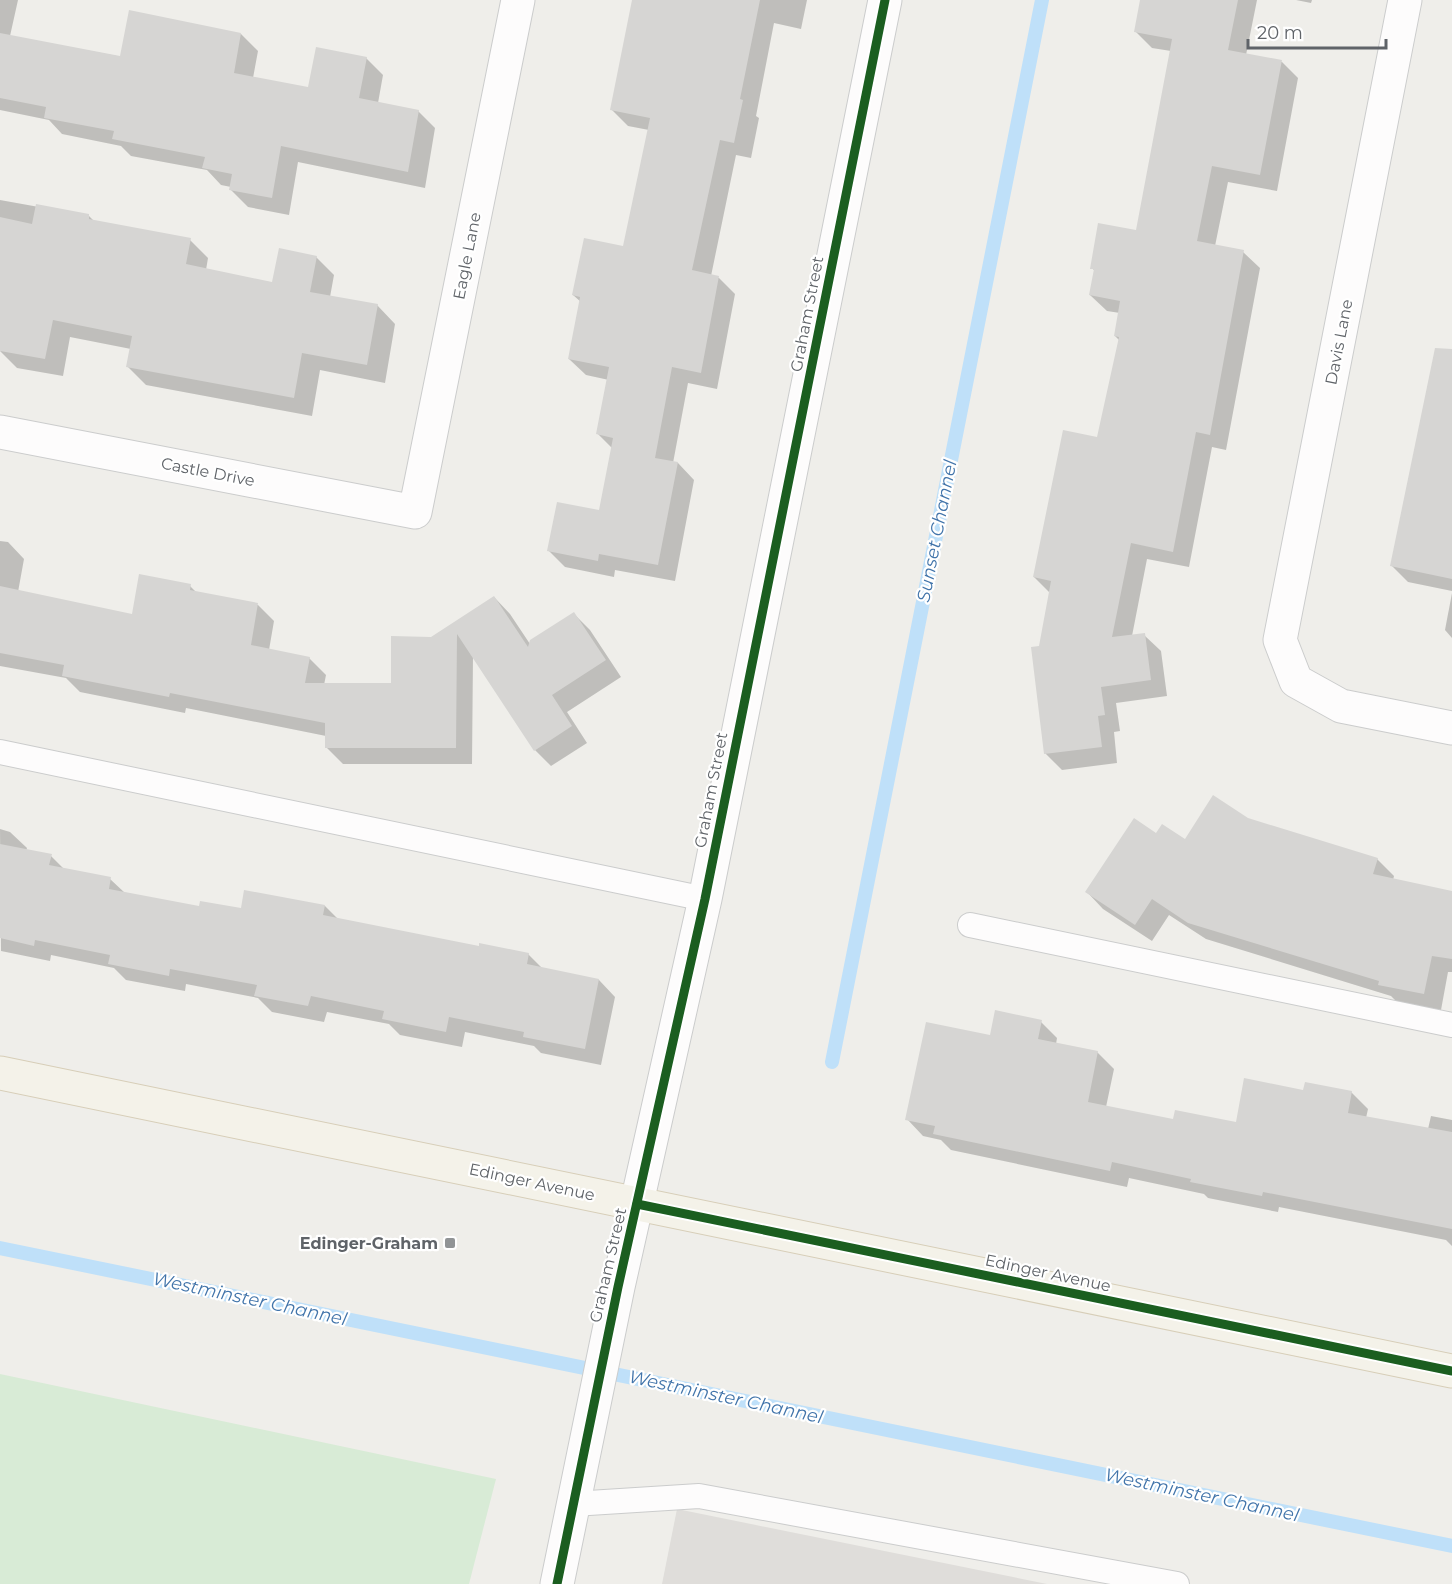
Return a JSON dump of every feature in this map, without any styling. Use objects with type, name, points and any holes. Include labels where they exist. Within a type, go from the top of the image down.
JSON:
[{"type":"main road","name":"Edinger Avenue","points":[[0,1073],[1452,1371]]},
{"type":"street","name":"Eagle Lane","points":[[416,512],[518,0]]},
{"type":"street","name":"Graham Street","points":[[557,1584],[618,1287],[705,899],[885,0]]},
{"type":"street","name":"Davis Lane","points":[[1405,0],[1280,640],[1296,681],[1341,706],[1452,728]]},
{"type":"street","name":"Castle Drive","points":[[0,432],[416,512]]},
{"type":"lane","points":[[0,752],[705,899]]},
{"type":"lane","points":[[970,925],[1452,1025]]},
{"type":"lane","points":[[573,1504],[699,1496],[1177,1584]]},
{"type":"shaded area","points":[[677,1509],[1047,1584],[662,1584]]},
{"type":"green space","points":[[0,1374],[496,1479],[469,1584],[0,1584]]},
{"type":"building","points":[[632,0],[760,0],[740,99],[743,100],[734,143],[720,140],[692,270],[719,276],[701,373],[672,367],[655,458],[678,462],[658,565],[599,554],[598,561],[547,551],[557,502],[599,510],[613,438],[596,434],[609,367],[568,359],[580,297],[572,295],[584,238],[623,246],[650,118],[610,110]]},
{"type":"building","points":[[1140,0],[1238,0],[1228,50],[1282,60],[1260,175],[1212,166],[1197,241],[1244,250],[1210,435],[1196,432],[1173,552],[1131,543],[1112,637],[1145,633],[1151,680],[1101,687],[1105,715],[1098,716],[1102,747],[1044,754],[1031,647],[1039,646],[1051,581],[1033,577],[1063,430],[1097,437],[1119,337],[1114,336],[1120,301],[1089,295],[1094,269],[1090,269],[1098,223],[1136,230],[1172,39],[1134,32]]},
{"type":"building","points":[[129,10],[241,33],[234,73],[308,87],[316,47],[367,57],[359,98],[419,110],[408,172],[281,146],[272,198],[229,190],[232,174],[202,168],[205,157],[112,139],[114,131],[44,118],[46,107],[0,98],[0,33],[120,56]]},
{"type":"building","points":[[36,204],[89,214],[89,219],[191,238],[186,264],[272,282],[279,248],[317,256],[310,292],[378,304],[367,365],[302,353],[294,398],[126,367],[132,336],[53,320],[45,359],[0,351],[0,217],[32,224]]},
{"type":"building","points":[[1435,348],[1452,349],[1452,579],[1390,566]]},
{"type":"building","points":[[139,574],[191,584],[190,590],[258,603],[251,645],[310,657],[305,683],[391,683],[391,636],[431,637],[494,596],[528,647],[530,640],[574,612],[606,660],[552,695],[572,726],[534,751],[457,634],[456,748],[325,748],[325,723],[170,693],[169,697],[62,676],[64,665],[0,653],[0,586],[132,614]]},
{"type":"building","points":[[1213,795],[1248,818],[1378,858],[1373,874],[1452,891],[1452,959],[1432,956],[1424,994],[1378,985],[1379,981],[1188,923],[1152,899],[1135,925],[1085,892],[1134,818],[1156,833],[1162,824],[1185,839]]},
{"type":"building","points":[[0,844],[52,854],[49,865],[111,877],[109,889],[199,906],[200,901],[241,908],[244,890],[325,905],[323,915],[479,946],[479,943],[529,953],[527,964],[599,979],[585,1049],[523,1037],[524,1032],[449,1017],[446,1032],[382,1019],[384,1011],[311,996],[308,1006],[254,996],[257,985],[170,969],[169,976],[108,964],[110,955],[35,940],[34,946],[0,938]]},
{"type":"building","points":[[995,1010],[1042,1020],[1038,1039],[1098,1051],[1088,1102],[1173,1119],[1175,1110],[1236,1122],[1244,1078],[1303,1090],[1305,1082],[1352,1091],[1348,1113],[1452,1132],[1452,1229],[1263,1192],[1262,1196],[1190,1182],[1191,1179],[1112,1162],[1110,1171],[933,1134],[935,1126],[905,1120],[926,1022],[990,1035]]},
{"type":"waterway","name":"Sunset Channel","points":[[832,1062],[1042,0]]},
{"type":"waterway","name":"Westminster Channel","points":[[0,1248],[1452,1546]]},
{"type":"cycle path","points":[[557,1584],[618,1287],[705,899],[885,0]]},
{"type":"cycle path","points":[[637,1204],[1452,1371]]},
{"type":"place","name":"Edinger-Graham","points":[[450,1243]]}]
